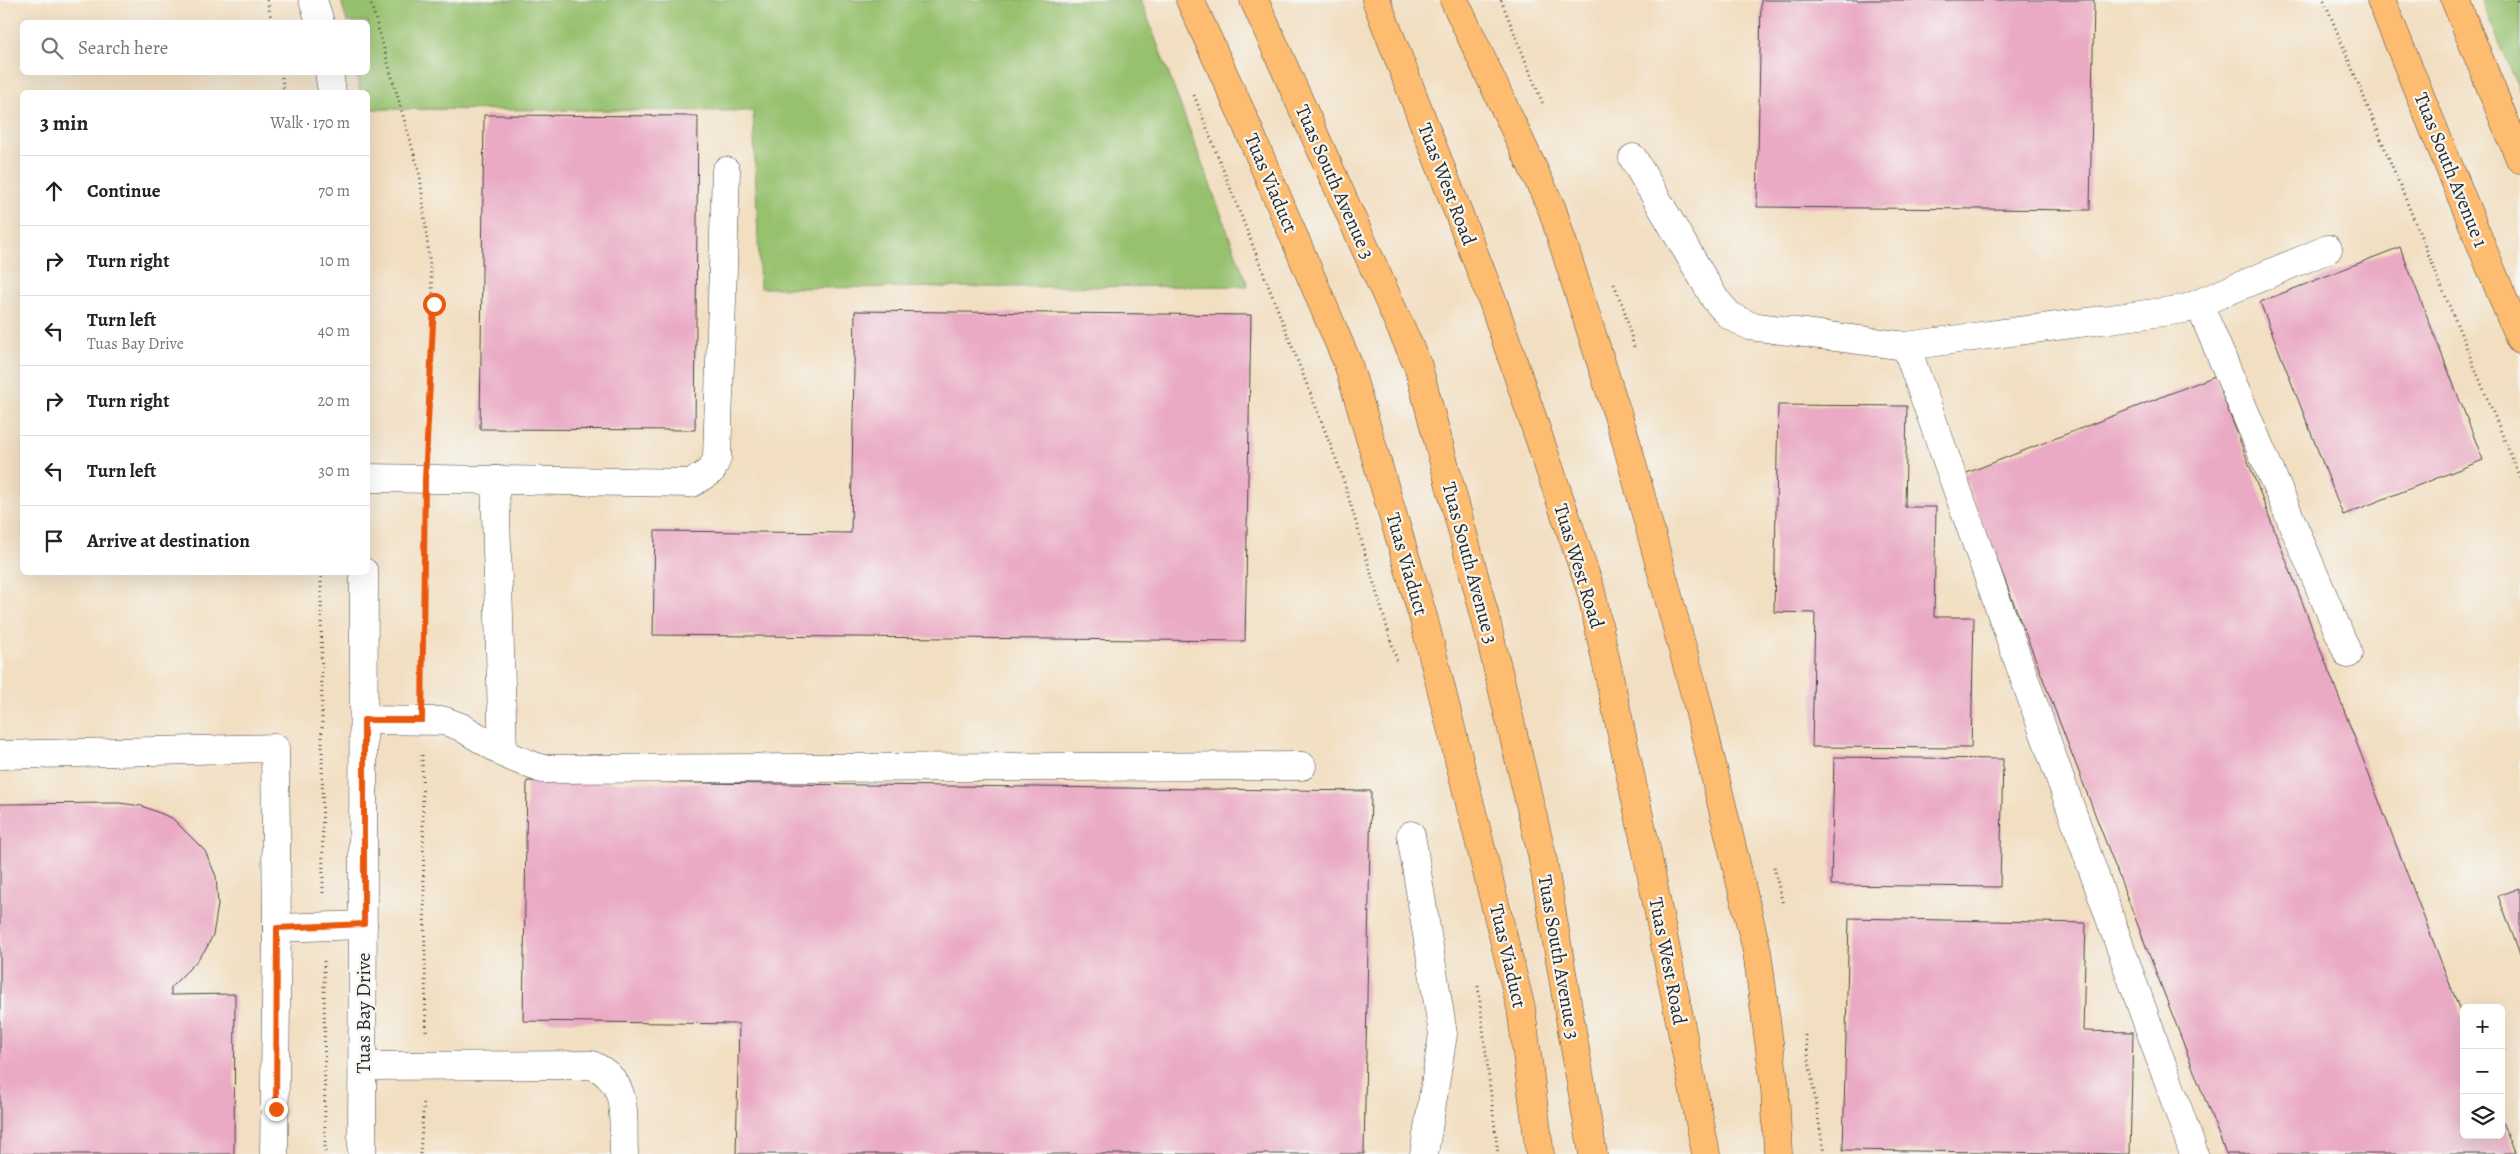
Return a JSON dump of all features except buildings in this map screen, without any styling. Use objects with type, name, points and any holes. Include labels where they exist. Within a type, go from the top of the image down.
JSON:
[{"type":"main road","name":"Tuas Viaduct","points":[[1190,0],[1241,112],[1348,364],[1424,620],[1521,1008],[1540,1154]]},
{"type":"main road","name":"Tuas South Avenue 3","points":[[1254,0],[1418,366],[1485,616],[1542,855],[1593,1154]]},
{"type":"main road","name":"Tuas West Road","points":[[1376,0],[1494,305],[1590,591],[1646,848],[1706,1154]]},
{"type":"main road","points":[[1454,0],[1552,209],[1626,441],[1697,702],[1757,950],[1775,1088],[1778,1154]]},
{"type":"main road","name":"Tuas South Avenue 1","points":[[2382,0],[2520,340]]},
{"type":"main road","points":[[2455,0],[2520,159]]},
{"type":"street","points":[[313,0],[319,20]]},
{"type":"street","points":[[329,75],[332,90]]},
{"type":"street","points":[[1633,158],[1715,299],[1729,315],[1750,326],[1906,346],[2185,309],[2328,249]]},
{"type":"street","points":[[370,478],[692,483],[712,470],[717,458],[726,171]]},
{"type":"street","points":[[2199,304],[2348,654]]},
{"type":"street","points":[[1906,346],[2194,1154]]},
{"type":"street","points":[[494,480],[503,753]]},
{"type":"street","name":"Tuas Bay Drive","points":[[362,1154],[364,575]]},
{"type":"street","points":[[364,720],[445,721],[461,727],[527,766],[542,770],[1302,766]]},
{"type":"street","points":[[0,755],[275,748],[277,928],[274,1154]]},
{"type":"street","points":[[1411,835],[1443,1034],[1424,1154]]},
{"type":"street","points":[[277,928],[364,924]]},
{"type":"street","points":[[363,1066],[592,1064],[604,1070],[616,1081],[622,1093],[624,1154]]},
{"type":"path","points":[[267,0],[272,20]]},
{"type":"path","points":[[370,0],[420,175],[434,304],[425,479],[422,720],[426,1066],[420,1154]]},
{"type":"path","points":[[2324,0],[2520,478]]},
{"type":"path","points":[[2518,0],[2520,5]]},
{"type":"path","points":[[281,75],[284,90]]},
{"type":"path","points":[[1191,88],[1341,472],[1400,670]]},
{"type":"path","points":[[321,575],[326,1154]]},
{"type":"path","points":[[1478,981],[1498,1154]]},
{"type":"green space","points":[[341,0],[1141,0],[1248,286],[760,288],[753,111],[370,109],[370,90],[360,90],[356,75],[370,75],[370,20],[346,20]]},
{"type":"green space","points":[[2481,0],[2520,0],[2520,91]]},
{"type":"route","points":[[276,1109],[277,928],[364,924],[364,720],[422,720],[425,479],[434,304]]}]
